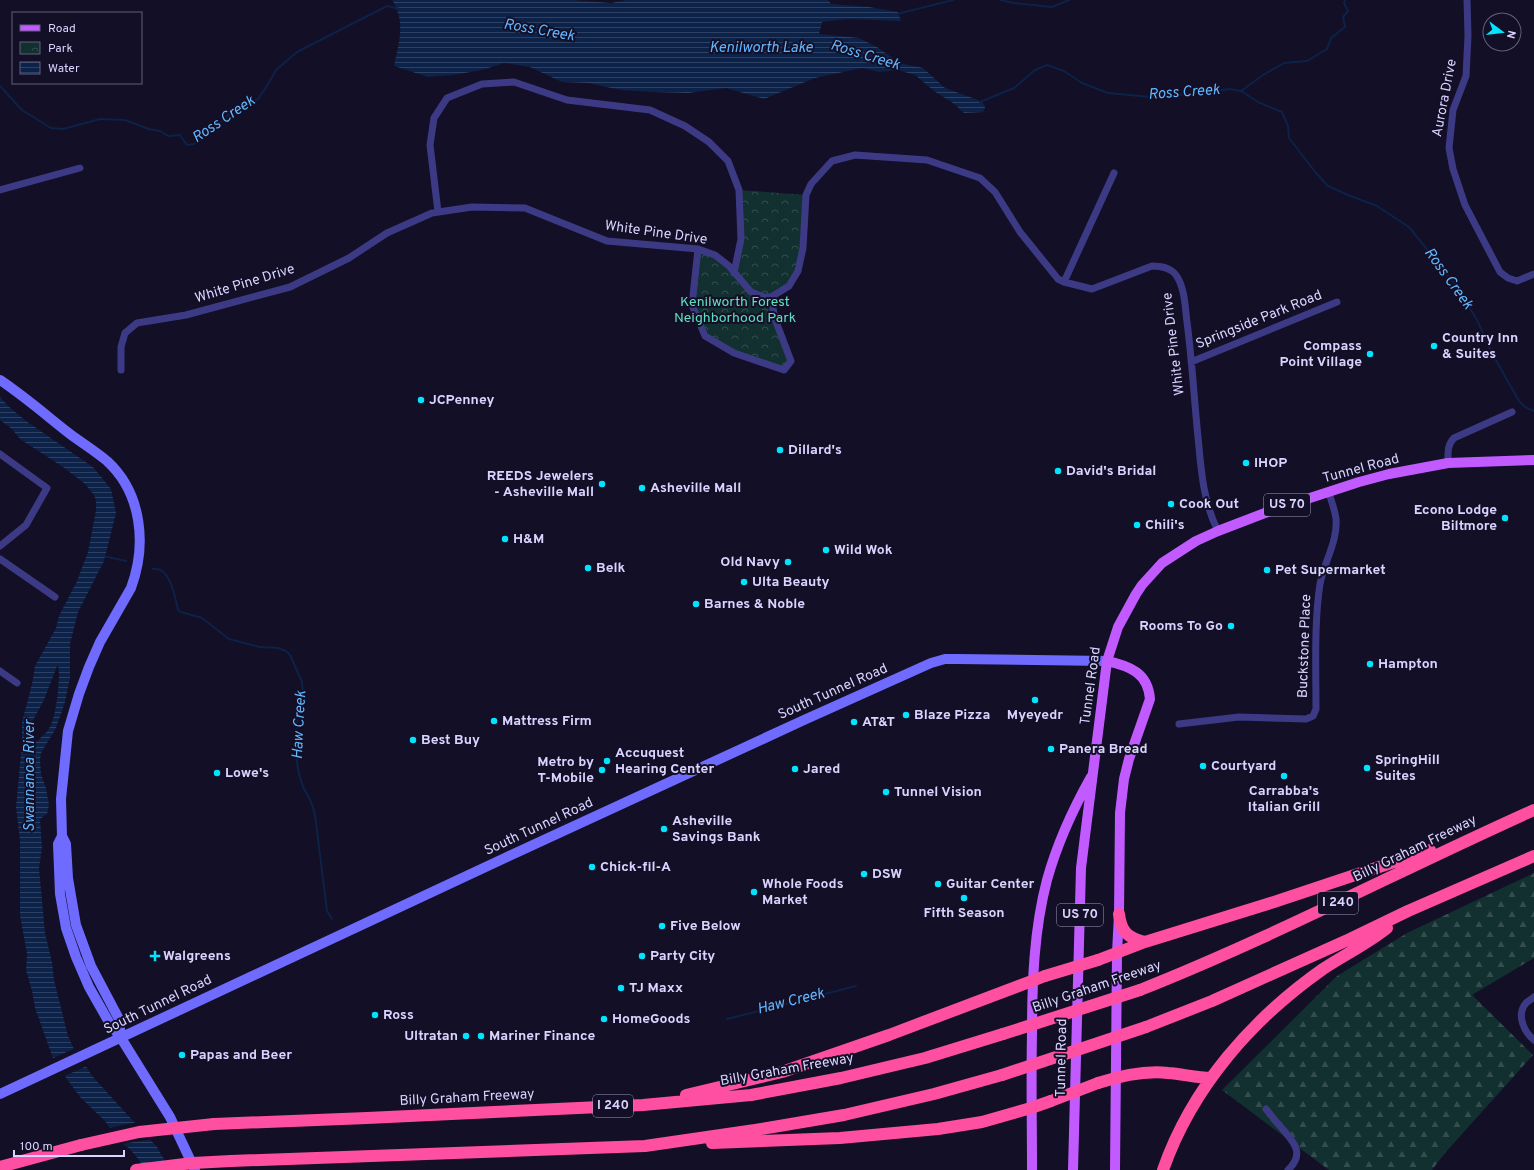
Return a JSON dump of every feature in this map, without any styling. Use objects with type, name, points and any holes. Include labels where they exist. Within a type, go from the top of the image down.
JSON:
[{"type":"highway","name":"Billy Graham Freeway","points":[[0,1167],[81,1145],[139,1132],[214,1124],[643,1105],[751,1095],[841,1078],[925,1058],[1140,990],[1194,969],[1255,942],[1447,849],[1534,810]]},
{"type":"highway","points":[[643,1105],[782,1072],[888,1035],[1045,976],[1098,960],[1145,942],[1274,902],[1435,849],[1447,849]]},
{"type":"highway","name":"I 240","points":[[136,1170],[192,1163],[231,1161],[645,1146],[844,1115],[934,1094],[1002,1075],[1146,1027],[1224,995],[1350,939],[1408,911],[1534,856]]},
{"type":"highway","points":[[1163,1170],[1182,1124],[1211,1078],[1250,1032],[1296,989],[1323,969],[1382,932],[1408,911]]},
{"type":"highway","points":[[1119,914],[1120,924],[1124,931],[1134,939],[1145,942]]},
{"type":"highway","points":[[645,1146],[840,1138],[938,1130],[982,1122],[1031,1108],[1116,1077],[1149,1072],[1167,1072],[1198,1078],[1211,1078]]},
{"type":"main road","points":[[0,380],[22,395],[114,468],[123,479],[137,510],[140,528],[139,552],[135,579],[100,642],[89,667],[70,725],[65,750],[61,800],[62,836],[66,844],[69,891],[76,925],[91,966],[119,1019],[121,1038],[170,1117],[195,1170]]},
{"type":"main road","name":"Tunnel Road","points":[[1073,1170],[1081,868],[1107,662],[1118,627],[1142,585],[1162,563],[1196,541],[1269,511],[1389,474],[1448,463],[1534,460]]},
{"type":"main road","name":"South Tunnel Road","points":[[0,1094],[507,857],[931,663],[946,659],[1107,662]]},
{"type":"main road","points":[[1107,662],[1129,667],[1141,675],[1149,691],[1150,699],[1129,759],[1122,796],[1120,820],[1114,1170]]},
{"type":"main road","points":[[1032,1170],[1032,981],[1040,914],[1047,880],[1068,823],[1078,800],[1094,771]]},
{"type":"street","name":"Aurora Drive","points":[[1468,0],[1466,76],[1453,110],[1449,148],[1453,169],[1464,205],[1500,272],[1508,278],[1517,281],[1534,274]]},
{"type":"street","points":[[438,212],[430,145],[434,118],[447,98],[482,84],[514,82],[567,100],[650,110],[685,126],[710,142],[728,161],[739,190],[741,239],[734,273]]},
{"type":"street","name":"White Pine Drive","points":[[121,370],[121,347],[125,332],[136,323],[186,315],[290,287],[349,258],[387,233],[438,212],[472,207],[525,208],[606,241],[698,249],[715,255],[751,292],[764,297],[770,297],[789,286],[798,271],[803,248],[806,195],[811,184],[832,161],[855,155],[927,160],[980,178],[995,192],[1020,232],[1058,279],[1064,282],[1092,289],[1152,266],[1160,266],[1170,269],[1176,275],[1182,288],[1204,494],[1211,517],[1218,531]]},
{"type":"street","points":[[0,190],[80,168]]},
{"type":"street","points":[[1064,282],[1114,173]]},
{"type":"street","points":[[698,249],[692,305],[705,336],[734,353],[784,370],[791,361],[770,297]]},
{"type":"street","name":"Springside Park Road","points":[[1191,362],[1337,302]]},
{"type":"street","points":[[1448,463],[1448,447],[1454,438],[1512,412]]},
{"type":"street","points":[[0,454],[47,488],[26,525],[0,546]]},
{"type":"street","name":"Buckstone Place","points":[[1179,724],[1239,717],[1306,719],[1313,716],[1316,709],[1317,619],[1320,583],[1334,540],[1336,528],[1336,519],[1329,492]]},
{"type":"street","points":[[0,559],[55,597]]},
{"type":"street","points":[[0,671],[17,683]]},
{"type":"street","points":[[1534,997],[1526,1002],[1522,1010],[1522,1023],[1528,1036],[1534,1040]]},
{"type":"street","points":[[1266,1109],[1295,1145],[1297,1154],[1296,1160],[1288,1170]]},
{"type":"green space","name":"Kenilworth Forest Neighborhood Park","points":[[739,190],[806,195],[803,248],[789,286],[771,297],[791,361],[784,370],[734,353],[705,336],[692,305],[698,249],[737,267]]},
{"type":"green space","points":[[1534,873],[1534,958],[1472,995],[1533,1055],[1445,1153],[1432,1170],[1329,1170],[1222,1090],[1337,976],[1407,933]]},
{"type":"water","name":"Kenilworth Lake","points":[[392,0],[572,0],[611,3],[627,0],[828,0],[831,4],[869,7],[898,12],[901,21],[848,19],[822,22],[819,34],[859,38],[877,47],[900,63],[923,68],[945,88],[978,100],[984,104],[985,108],[983,112],[964,113],[915,75],[898,70],[879,72],[862,68],[815,78],[764,99],[726,88],[688,93],[654,92],[621,90],[588,83],[562,82],[530,67],[504,63],[482,70],[453,75],[428,77],[394,66],[399,40],[400,24],[399,16]]},
{"type":"water","name":"Swannanoa River","points":[[0,397],[26,421],[93,467],[111,489],[116,513],[104,561],[78,612],[70,644],[70,678],[65,702],[56,728],[41,753],[41,774],[46,788],[49,805],[47,814],[40,819],[42,848],[39,868],[45,933],[52,962],[54,980],[68,1036],[74,1049],[93,1077],[157,1147],[165,1161],[142,1164],[130,1149],[120,1142],[105,1121],[80,1097],[54,1061],[35,1008],[26,970],[27,954],[20,915],[20,840],[16,807],[22,744],[22,722],[35,666],[56,628],[59,616],[77,581],[88,552],[96,510],[96,501],[94,495],[85,484],[63,467],[20,439],[12,429],[0,420]],"holes":[[[58,666],[59,678],[52,722],[47,731],[38,741],[36,741],[31,729],[32,722],[44,700]]]},
{"type":"pier","points":[[76,1048],[87,1066],[62,1077],[51,1059]]},
{"type":"pier","points":[[138,1122],[153,1139],[121,1144],[108,1128]]},
{"type":"waterway","points":[[897,14],[953,0]]},
{"type":"waterway","points":[[1000,0],[1052,7],[1069,0]]},
{"type":"waterway","points":[[1241,91],[1263,75],[1284,63],[1307,61],[1327,49],[1331,38],[1345,27],[1343,17],[1348,11],[1344,3],[1345,0]]},
{"type":"waterway","name":"Ross Creek","points":[[0,86],[22,110],[51,128],[63,129],[100,119],[125,120],[149,129],[160,131],[168,136],[180,135],[187,145],[194,144],[214,131],[228,115],[258,99],[276,70],[297,52],[387,6],[400,9]]},
{"type":"waterway","name":"Ross Creek","points":[[980,102],[1014,88],[1035,70],[1047,65],[1064,71],[1082,83],[1108,93],[1151,97],[1196,94],[1229,89],[1241,91],[1258,102],[1282,112],[1288,126],[1289,138],[1328,186],[1377,206],[1409,227],[1454,283],[1477,320],[1493,355],[1519,401],[1525,407],[1534,411]]},
{"type":"waterway","name":"Haw Creek","points":[[103,556],[126,561]]},
{"type":"waterway","name":"Haw Creek","points":[[153,569],[159,569],[168,577],[178,610],[181,612],[202,618],[229,639],[260,647],[278,648],[286,651],[290,655],[302,682],[304,708],[303,715],[298,718],[296,745],[297,763],[301,781],[315,813],[327,911],[332,919]]},
{"type":"waterway","name":"Haw Creek","points":[[727,1019],[856,986]]},
{"type":"place","name":"Country Inn & Suites","points":[[1434,346]]},
{"type":"place","name":"Compass Point Village","points":[[1370,354]]},
{"type":"place","name":"JCPenney","points":[[421,400]]},
{"type":"place","name":"Dillard's","points":[[780,450]]},
{"type":"place","name":"IHOP","points":[[1246,463]]},
{"type":"place","name":"David's Bridal","points":[[1058,471]]},
{"type":"place","name":"REEDS Jewelers - Asheville Mall","points":[[602,484]]},
{"type":"place","name":"Asheville Mall","points":[[642,488]]},
{"type":"place","name":"Cook Out","points":[[1171,504]]},
{"type":"place","name":"Econo Lodge Biltmore","points":[[1505,518]]},
{"type":"place","name":"Chili's","points":[[1137,525]]},
{"type":"place","name":"H&M","points":[[505,539]]},
{"type":"place","name":"Wild Wok","points":[[826,550]]},
{"type":"place","name":"Old Navy","points":[[788,562]]},
{"type":"place","name":"Belk","points":[[588,568]]},
{"type":"place","name":"Pet Supermarket","points":[[1267,570]]},
{"type":"place","name":"Ulta Beauty","points":[[744,582]]},
{"type":"place","name":"Barnes & Noble","points":[[696,604]]},
{"type":"place","name":"Rooms To Go","points":[[1231,626]]},
{"type":"place","name":"Hampton","points":[[1370,664]]},
{"type":"place","name":"Myeyedr","points":[[1035,700]]},
{"type":"place","name":"Blaze Pizza","points":[[906,715]]},
{"type":"place","name":"Mattress Firm","points":[[494,721]]},
{"type":"place","name":"AT&T","points":[[854,722]]},
{"type":"place","name":"Best Buy","points":[[413,740]]},
{"type":"place","name":"Panera Bread","points":[[1051,749]]},
{"type":"place","name":"Accuquest Hearing Center","points":[[607,761]]},
{"type":"place","name":"Courtyard","points":[[1203,766]]},
{"type":"place","name":"SpringHill Suites","points":[[1367,768]]},
{"type":"place","name":"Jared","points":[[795,769]]},
{"type":"place","name":"Metro by T-Mobile","points":[[602,770]]},
{"type":"place","name":"Lowe's","points":[[217,773]]},
{"type":"place","name":"Carrabba's Italian Grill","points":[[1284,776]]},
{"type":"place","name":"Tunnel Vision","points":[[886,792]]},
{"type":"place","name":"Asheville Savings Bank","points":[[664,829]]},
{"type":"place","name":"Chick-fil-A","points":[[592,867]]},
{"type":"place","name":"DSW","points":[[864,874]]},
{"type":"place","name":"Guitar Center","points":[[938,884]]},
{"type":"place","name":"Whole Foods Market","points":[[754,892]]},
{"type":"place","name":"Fifth Season","points":[[964,898]]},
{"type":"place","name":"Five Below","points":[[662,926]]},
{"type":"place","name":"Walgreens","points":[[155,956]]},
{"type":"place","name":"Party City","points":[[642,956]]},
{"type":"place","name":"TJ Maxx","points":[[621,988]]},
{"type":"place","name":"Ross","points":[[375,1015]]},
{"type":"place","name":"HomeGoods","points":[[604,1019]]},
{"type":"place","name":"Ultratan","points":[[466,1036]]},
{"type":"place","name":"Mariner Finance","points":[[481,1036]]},
{"type":"place","name":"Papas and Beer","points":[[182,1055]]}]
